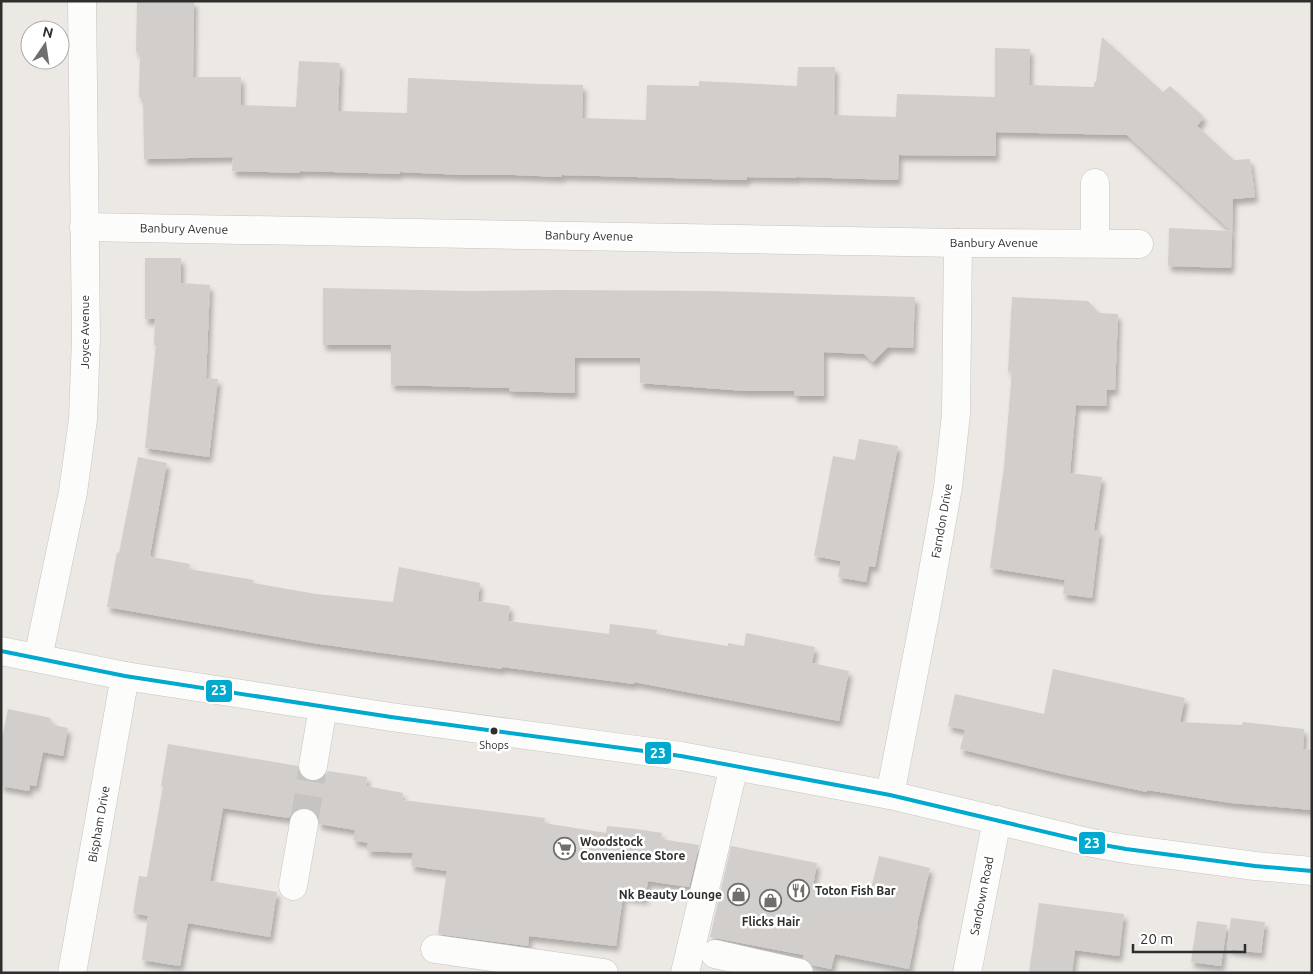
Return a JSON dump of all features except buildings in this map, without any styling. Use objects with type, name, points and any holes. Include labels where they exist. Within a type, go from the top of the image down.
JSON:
[{"type":"street","name":"Joyce Avenue","points":[[38,658],[73,492],[83,419],[86,338],[82,1]]},
{"type":"street","points":[[1095,182],[1095,243]]},
{"type":"street","name":"Banbury Avenue","points":[[84,227],[1139,244]]},
{"type":"street","name":"Farndon Drive","points":[[890,795],[948,487],[956,414],[958,242]]},
{"type":"street","points":[[1,651],[125,676],[323,707],[681,756],[890,795],[1092,843],[1156,854],[1312,871]]},
{"type":"street","name":"Bispham Drive","points":[[72,973],[125,676]]},
{"type":"street","points":[[313,766],[323,707]]},
{"type":"street","points":[[686,973],[734,766]]},
{"type":"street","name":"Sandown Road","points":[[967,973],[996,820]]},
{"type":"street","points":[[293,886],[304,823]]},
{"type":"street","points":[[435,949],[604,973]]},
{"type":"street","points":[[715,954],[799,973]]},
{"type":"tunnel","points":[[304,823],[313,766]]},
{"type":"transit line","name":"23","points":[[1,651],[125,676],[391,717],[681,756],[890,795],[1092,843],[1126,849],[1255,866],[1312,871]]},
{"type":"place","name":"Shops","points":[[494,731]]},
{"type":"place","name":"Woodstock Convenience Store","points":[[564,849]]},
{"type":"place","name":"Toton Fish Bar","points":[[799,891]]},
{"type":"place","name":"Nk Beauty Lounge","points":[[738,895]]},
{"type":"place","name":"Flicks Hair","points":[[771,901]]}]
